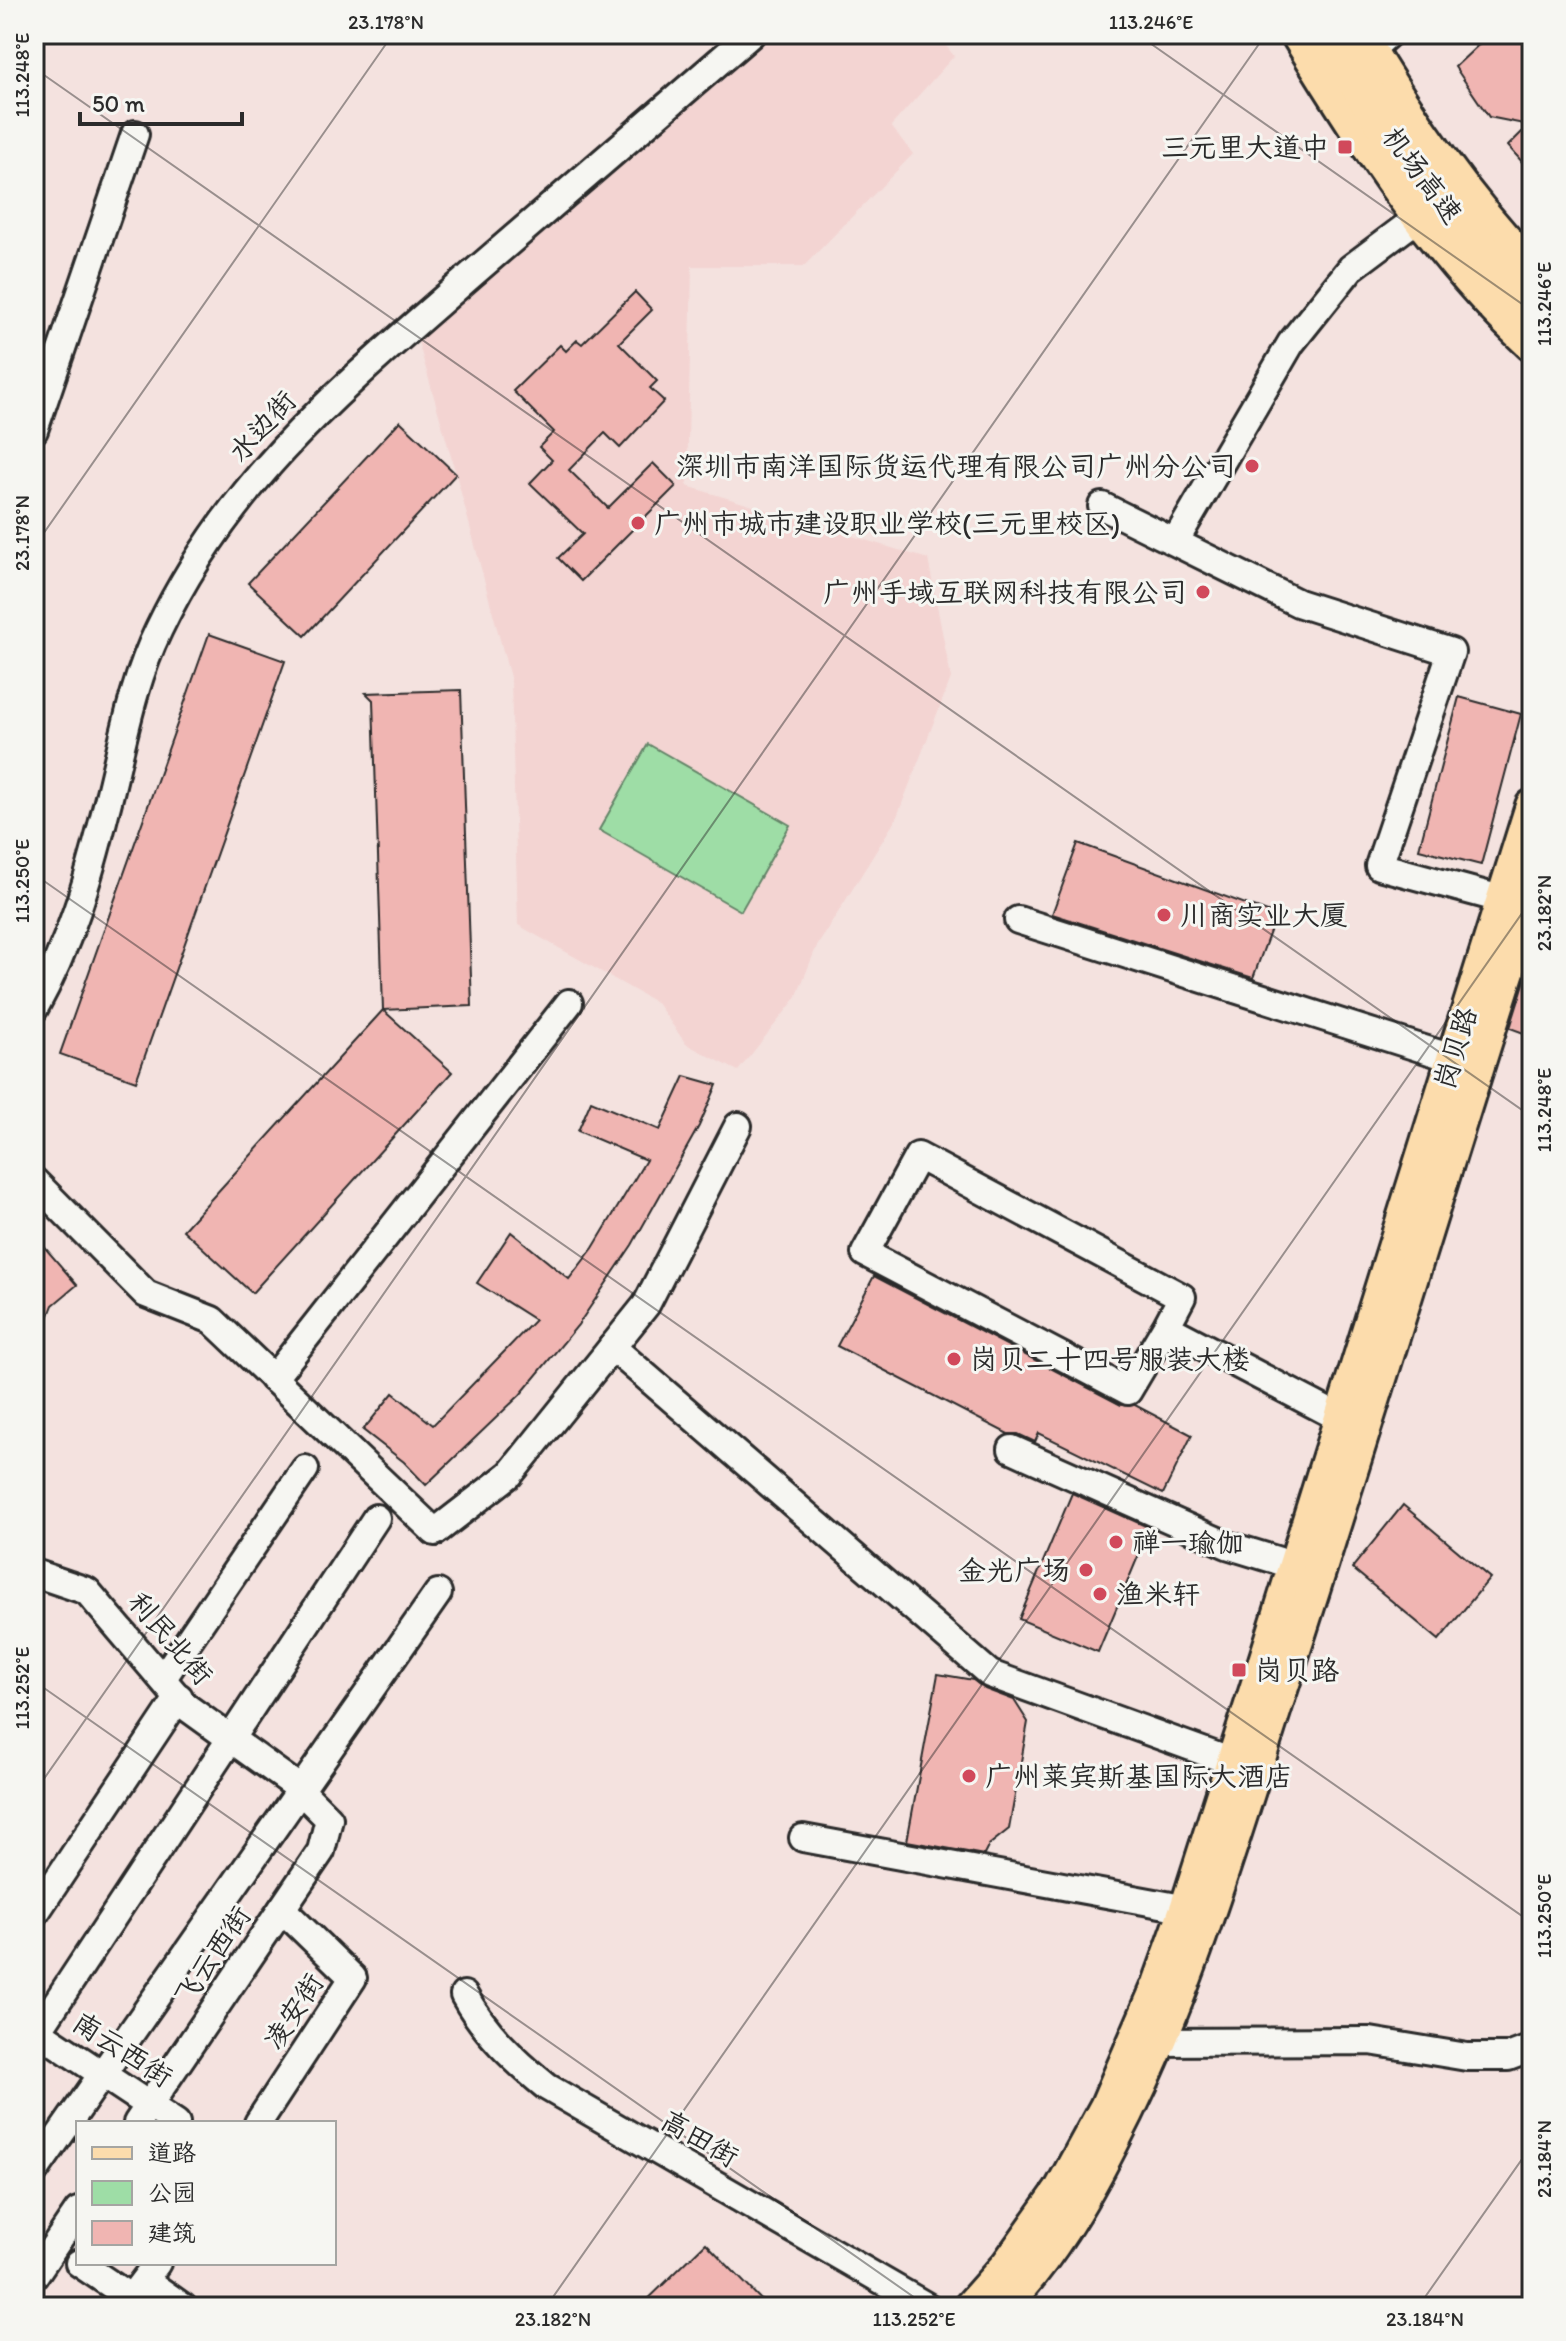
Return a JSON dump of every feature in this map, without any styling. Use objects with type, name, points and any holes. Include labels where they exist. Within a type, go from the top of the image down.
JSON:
[{"type":"highway","name":"机场高速","points":[[1328,34],[1360,88],[1418,171],[1470,237],[1532,306]]},
{"type":"main road","points":[[1297,34],[1347,114],[1419,217],[1467,276],[1532,345]]},
{"type":"main road","points":[[1373,39],[1422,133],[1453,175],[1532,268]]},
{"type":"main road","name":"岗贝路","points":[[1002,2307],[1050,2250],[1081,2200],[1136,2097],[1148,2041],[1197,1911],[1244,1766],[1517,897],[1532,806]]},
{"type":"main road","name":"岗贝路","points":[[1307,1570],[1340,1418],[1452,1058],[1517,897]]},
{"type":"main road","name":"岗贝路","points":[[970,2307],[1008,2264],[1060,2191],[1106,2107],[1148,2041]]},
{"type":"street","name":"水边街","points":[[34,1009],[65,946],[74,919],[107,808],[123,733],[140,675],[182,584],[231,510],[284,445],[361,371],[751,34]]},
{"type":"street","points":[[34,430],[135,134]]},
{"type":"street","points":[[1176,540],[1291,343],[1351,268],[1419,217]]},
{"type":"street","points":[[1102,506],[1298,603],[1451,652],[1379,866],[1517,897]]},
{"type":"street","points":[[1018,920],[1452,1058]]},
{"type":"street","points":[[273,1379],[569,1003]]},
{"type":"street","points":[[34,1181],[146,1294],[212,1320],[435,1532],[510,1474],[646,1305],[738,1126]]},
{"type":"street","points":[[918,1156],[1182,1297],[1166,1327],[1128,1391],[865,1253],[918,1156]]},
{"type":"street","points":[[1166,1327],[1340,1418]]},
{"type":"street","points":[[612,1347],[990,1674],[1244,1766]]},
{"type":"street","points":[[1012,1449],[1227,1545],[1307,1570]]},
{"type":"street","points":[[34,1915],[305,1469]]},
{"type":"street","points":[[35,2032],[376,1518]]},
{"type":"street","name":"利民北街","points":[[34,1573],[87,1591],[185,1706],[300,1790],[329,1819]]},
{"type":"street","points":[[34,2172],[438,1593]]},
{"type":"street","name":"飞云西街","points":[[143,2114],[321,1851],[329,1819]]},
{"type":"street","points":[[803,1838],[1197,1911]]},
{"type":"street","name":"凌安街","points":[[259,2121],[353,1978],[282,1909]]},
{"type":"street","name":"高田街","points":[[464,1995],[478,2020],[511,2057],[547,2087],[928,2307]]},
{"type":"street","name":"南云西街","points":[[35,2032],[102,2074],[143,2114],[169,2121]]},
{"type":"street","points":[[1148,2041],[1370,2041],[1467,2057],[1508,2057],[1532,2048]]},
{"type":"street","points":[[34,2276],[44,2240],[76,2213]]},
{"type":"street","points":[[44,2240],[76,2262]]},
{"type":"street","points":[[83,2265],[183,2307]]},
{"type":"shaded area","name":"广州市城市建设职业学校(三元里校区)","points":[[775,34],[937,34],[954,56],[891,126],[913,154],[804,266],[692,266],[687,486],[928,559],[951,678],[896,819],[816,948],[796,998],[738,1071],[686,1044],[657,1003],[518,925],[511,681],[418,341]]},
{"type":"green space","points":[[648,744],[790,825],[741,911],[599,830]]},
{"type":"building","points":[[1490,34],[1532,34],[1532,173],[1508,146],[1529,125],[1489,117],[1455,67]]},
{"type":"building","points":[[635,292],[652,310],[619,343],[657,381],[650,388],[664,401],[620,448],[605,433],[569,470],[608,508],[653,463],[676,486],[581,581],[558,558],[583,534],[530,483],[552,460],[539,447],[554,432],[513,391],[560,345],[566,351],[577,340],[582,344]]},
{"type":"building","points":[[400,421],[456,474],[305,636],[248,583]]},
{"type":"building","points":[[209,634],[285,661],[136,1081],[60,1054]]},
{"type":"building","points":[[461,690],[472,1006],[383,1010],[373,700],[366,693]]},
{"type":"building","points":[[1459,697],[1521,714],[1481,865],[1419,849]]},
{"type":"building","name":"川商实业大厦","points":[[1078,843],[1276,915],[1253,978],[1052,914]]},
{"type":"building","points":[[1532,958],[1532,1036],[1510,1028]]},
{"type":"building","points":[[383,1010],[452,1072],[252,1293],[183,1230]]},
{"type":"building","points":[[685,1076],[717,1085],[699,1126],[632,1245],[578,1325],[520,1395],[426,1485],[404,1462],[363,1430],[393,1393],[433,1425],[535,1320],[477,1283],[511,1232],[569,1279],[593,1248],[646,1160],[578,1131],[591,1101],[660,1130]]},
{"type":"building","points":[[34,1235],[77,1285],[53,1305],[35,1351]]},
{"type":"building","name":"岗贝二十四号服装大楼","points":[[874,1276],[1121,1405],[1135,1405],[1192,1435],[1163,1494],[1039,1433],[1035,1442],[1018,1434],[1008,1434],[837,1346]]},
{"type":"building","name":"金光广场","points":[[1072,1493],[1150,1528],[1098,1652],[1019,1619]]},
{"type":"building","points":[[1403,1505],[1490,1578],[1439,1640],[1352,1568]]},
{"type":"building","name":"广州莱宾斯基国际大酒店","points":[[938,1674],[973,1680],[985,1689],[1014,1700],[1028,1722],[1009,1829],[989,1845],[984,1855],[907,1841]]},
{"type":"building","points":[[706,2243],[768,2307],[640,2307]]},
{"type":"place","name":"三元里大道中","points":[[1345,147]]},
{"type":"place","name":"深圳市南洋国际货运代理有限公司广州分公司","points":[[1252,466]]},
{"type":"place","name":"广州市城市建设职业学校(三元里校区)","points":[[638,523]]},
{"type":"place","name":"广州手域互联网科技有限公司","points":[[1203,592]]},
{"type":"place","name":"川商实业大厦","points":[[1164,915]]},
{"type":"place","name":"岗贝二十四号服装大楼","points":[[954,1359]]},
{"type":"place","name":"禅一瑜伽","points":[[1116,1542]]},
{"type":"place","name":"金光广场","points":[[1086,1570]]},
{"type":"place","name":"渔米轩","points":[[1100,1594]]},
{"type":"place","name":"岗贝路","points":[[1239,1670]]},
{"type":"place","name":"广州莱宾斯基国际大酒店","points":[[969,1776]]}]
